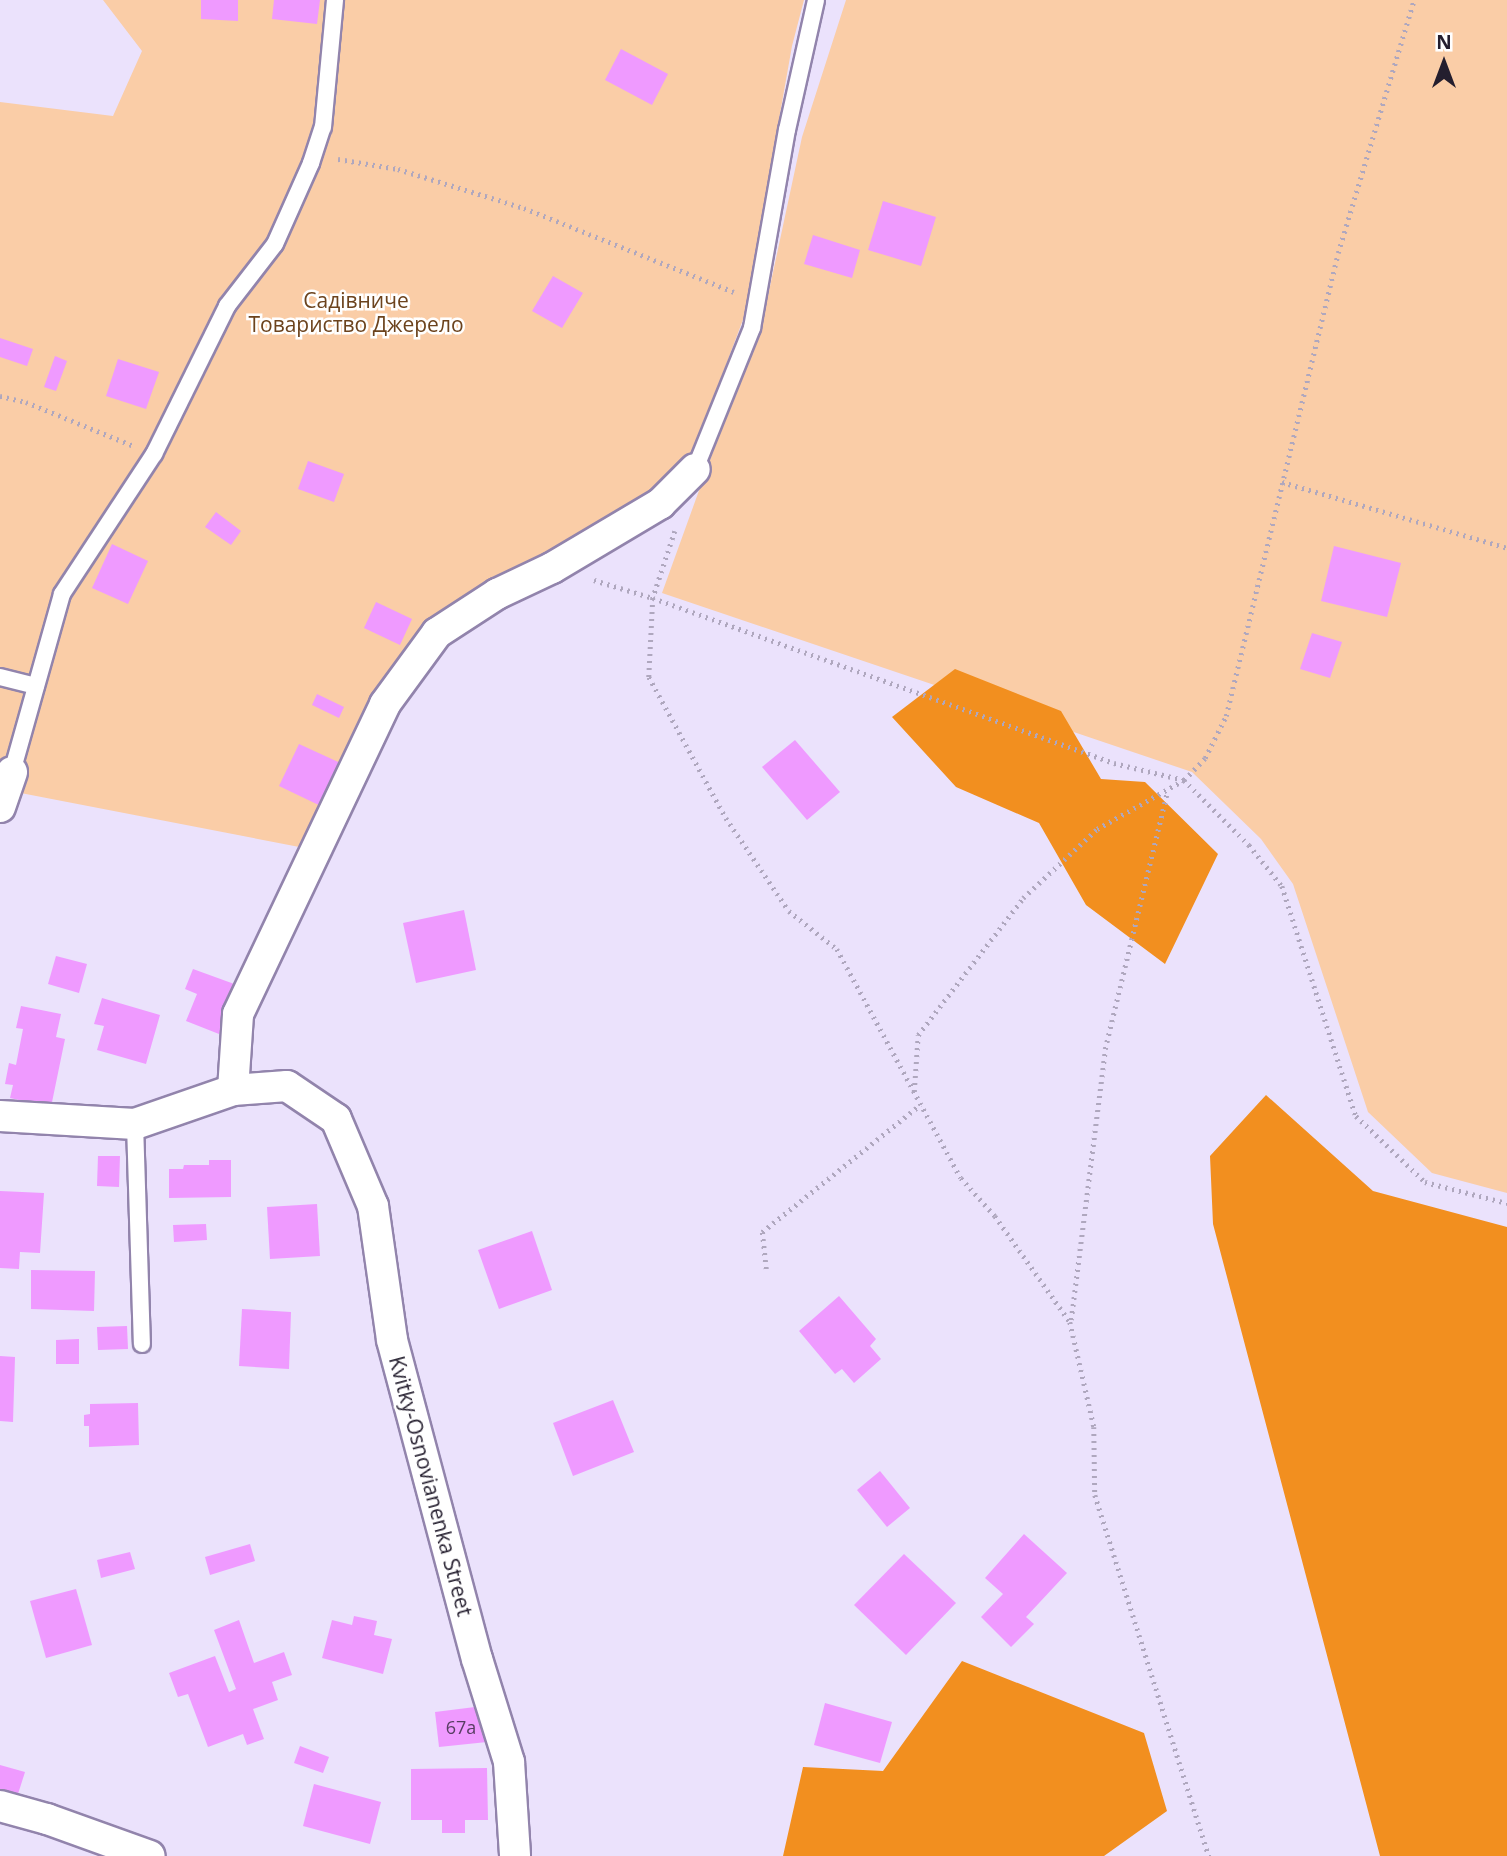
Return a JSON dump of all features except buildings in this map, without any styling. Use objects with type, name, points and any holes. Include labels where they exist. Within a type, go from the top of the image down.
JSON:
[{"type":"street","points":[[0,1116],[135,1124],[233,1090],[238,1014],[385,704],[437,633],[497,594],[552,568],[660,503],[695,469]]},
{"type":"street","points":[[0,807],[12,772]]},
{"type":"street","name":"Kvitky-Osnovianenka Street","points":[[233,1090],[287,1086],[336,1119],[373,1206],[393,1340],[477,1659],[509,1762],[514,1856]]},
{"type":"street","points":[[0,1806],[47,1819],[150,1856]]},
{"type":"lane","points":[[12,772],[62,594],[154,454],[227,306],[275,244],[313,155],[323,127],[335,0]]},
{"type":"lane","points":[[695,469],[752,328],[787,130],[816,0]]},
{"type":"lane","points":[[0,677],[36,686]]},
{"type":"lane","points":[[135,1124],[142,1344]]},
{"type":"path","points":[[914,1093],[918,1035],[1023,898],[1097,829],[1168,792],[1184,780],[1205,758],[1226,716],[1338,253],[1414,0]]},
{"type":"path","points":[[313,155],[398,169],[524,208],[756,302]]},
{"type":"path","points":[[0,397],[26,402],[154,454]]},
{"type":"path","points":[[1282,482],[1507,548]]},
{"type":"path","points":[[678,521],[653,598],[649,677],[726,818],[789,911],[837,949],[961,1178],[995,1216],[1070,1322]]},
{"type":"path","points":[[552,568],[653,598],[1114,763],[1184,780],[1249,845],[1282,886],[1356,1116],[1425,1182],[1507,1203]]},
{"type":"path","points":[[1168,792],[1105,1049],[1070,1322],[1094,1427],[1095,1494],[1209,1856]]},
{"type":"path","points":[[766,1269],[762,1232],[920,1105]]},
{"type":"green space","name":"Садівниче Товариство Джерело","points":[[103,0],[804,0],[792,46],[744,317],[688,466],[547,560],[435,627],[320,851],[0,789],[0,102],[113,116],[142,51]]},
{"type":"green space","points":[[846,0],[1507,0],[1507,1193],[1432,1173],[1368,1112],[1293,884],[1261,839],[1192,772],[662,593],[766,305],[802,137]]},
{"type":"shaded area","points":[[955,669],[1061,711],[1101,779],[1145,782],[1218,854],[1165,964],[1086,905],[1039,823],[956,787],[892,717]]},
{"type":"shaded area","points":[[1266,1095],[1373,1191],[1507,1227],[1507,1856],[1380,1856],[1213,1224],[1210,1156]]},
{"type":"shaded area","points":[[962,1661],[1144,1733],[1167,1811],[1104,1856],[783,1856],[803,1767],[883,1771]]}]
